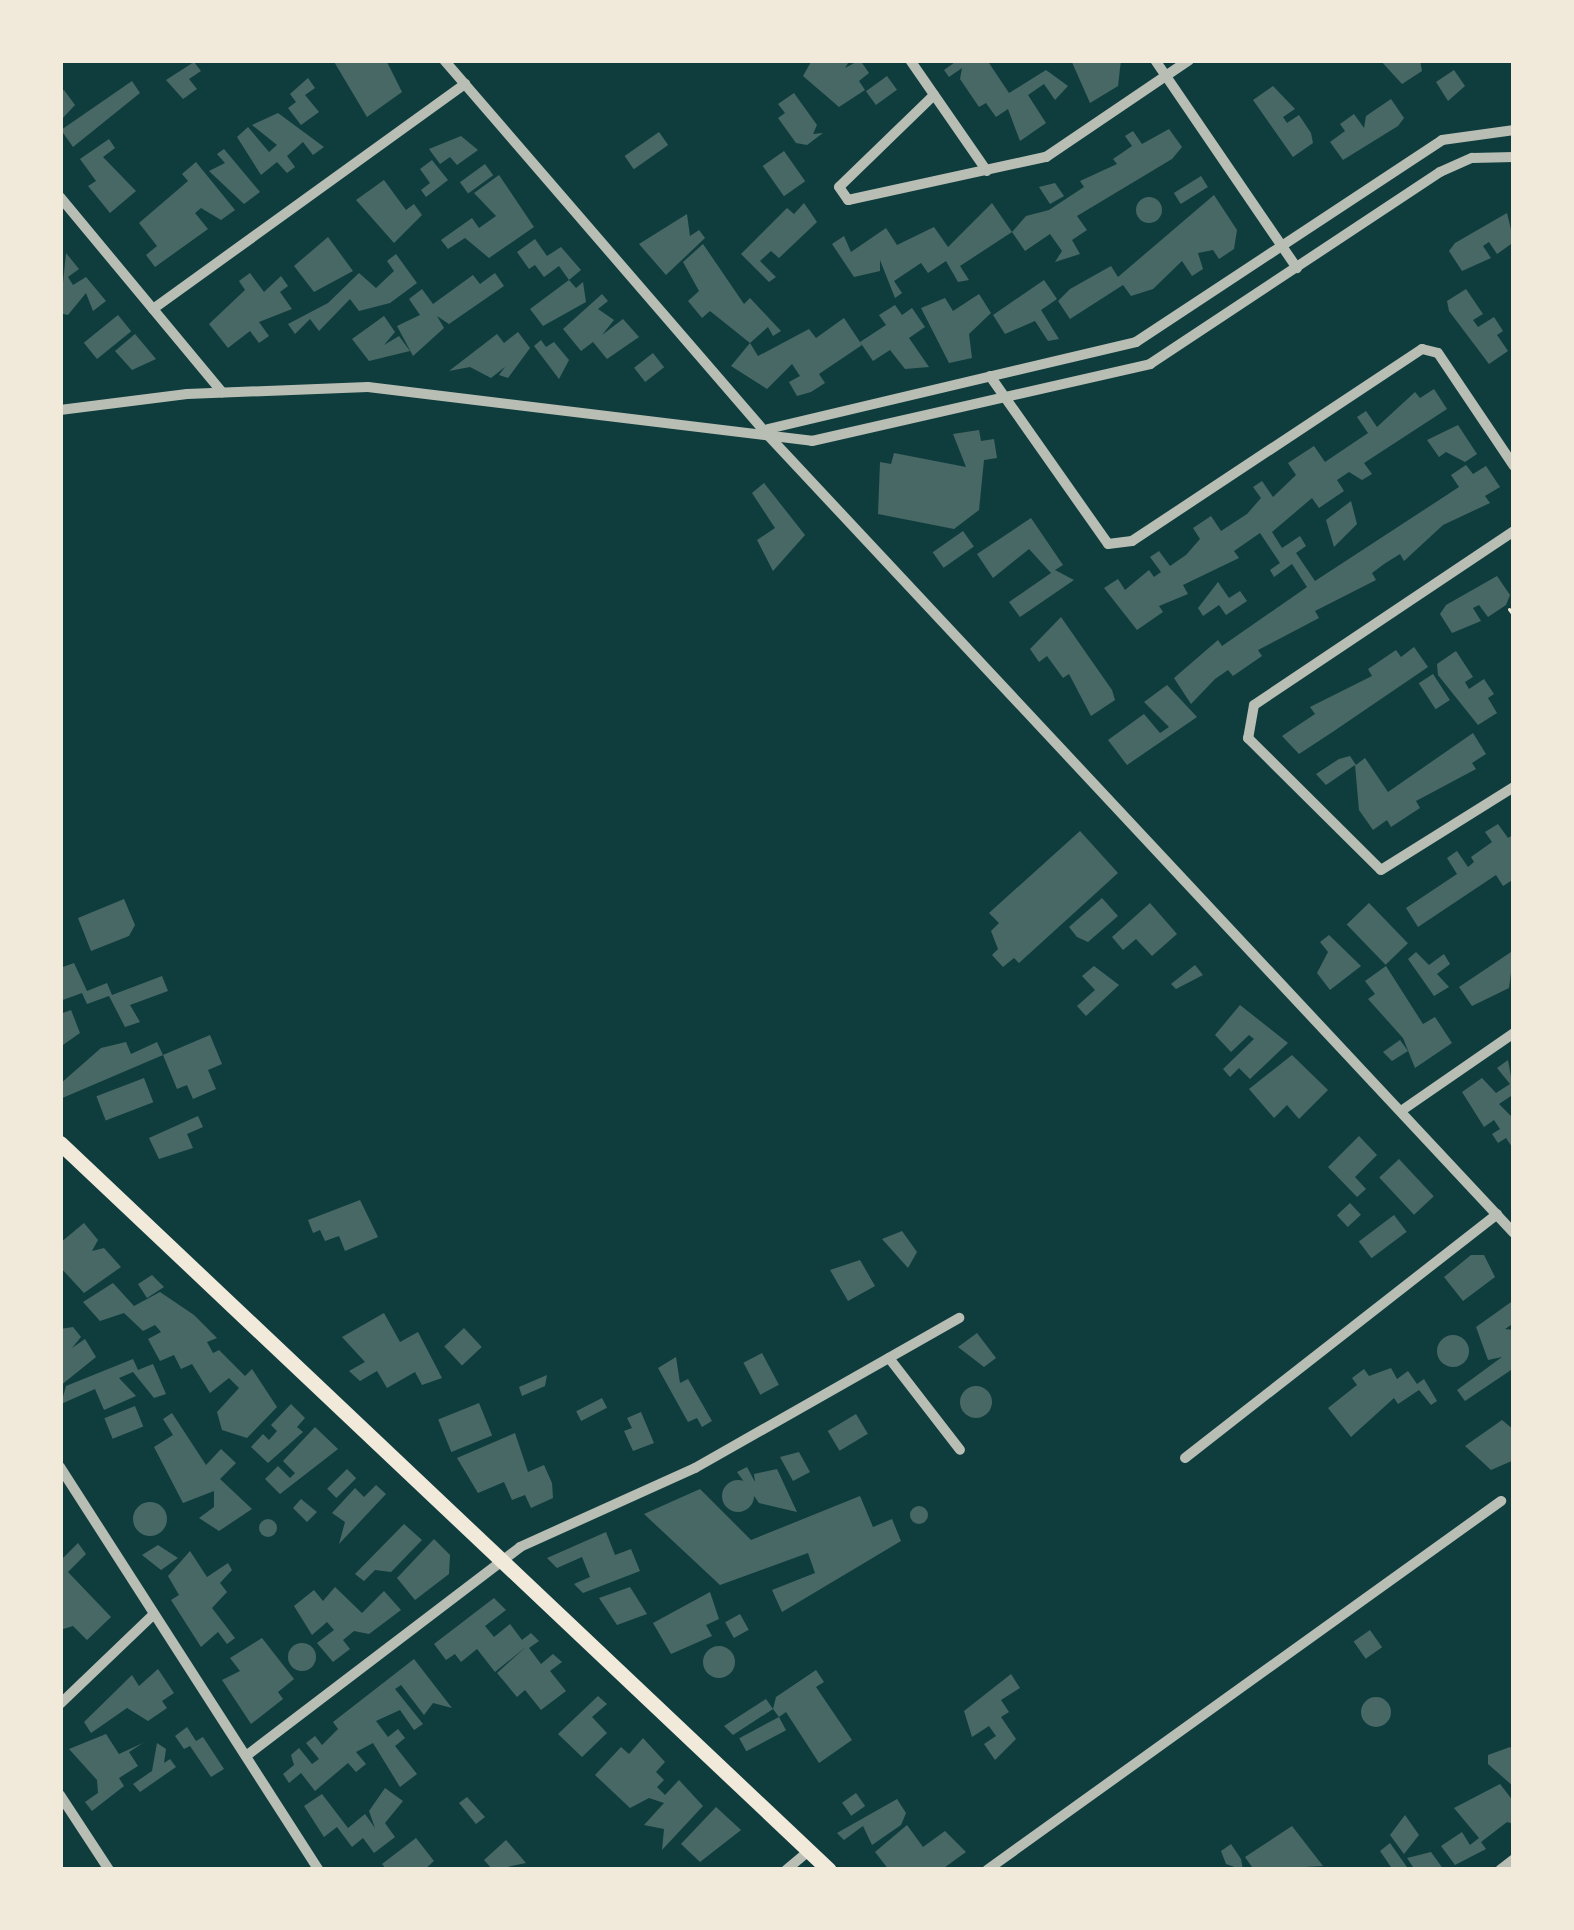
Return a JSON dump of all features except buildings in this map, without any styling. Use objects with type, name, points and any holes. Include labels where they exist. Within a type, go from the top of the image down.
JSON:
[{"type":"main road","points":[[60,1143],[829,1870]]},
{"type":"street","points":[[444,60],[764,430],[1514,1233]]},
{"type":"street","points":[[910,60],[987,172]]},
{"type":"street","points":[[1155,60],[1297,268]]},
{"type":"street","points":[[934,94],[838,187],[848,200],[1046,157],[1189,60]]},
{"type":"street","points":[[153,309],[465,84]]},
{"type":"street","points":[[764,430],[1136,342],[1442,140],[1487,128],[1514,130]]},
{"type":"street","points":[[60,410],[222,392],[398,389],[764,430],[812,441],[1150,364],[1456,163],[1514,157]]},
{"type":"street","points":[[60,196],[222,392]]},
{"type":"street","points":[[990,376],[1099,536],[1120,545],[1415,351],[1438,353],[1514,466]]},
{"type":"street","points":[[1514,530],[1254,705],[1248,738],[1368,864],[1397,866],[1514,788]]},
{"type":"street","points":[[1400,1111],[1514,1033]]},
{"type":"street","points":[[1185,1458],[1497,1214]]},
{"type":"street","points":[[246,1756],[501,1561],[695,1468],[959,1318]]},
{"type":"street","points":[[889,1358],[960,1450]]},
{"type":"street","points":[[60,1467],[319,1870]]},
{"type":"street","points":[[987,1870],[1501,1501]]},
{"type":"street","points":[[60,1704],[154,1614]]},
{"type":"street","points":[[60,1795],[109,1870]]},
{"type":"street","points":[[786,1870],[809,1851]]},
{"type":"street","points":[[1500,1870],[1514,1859]]},
{"type":"path","points":[[1509,609],[1514,616]]}]
